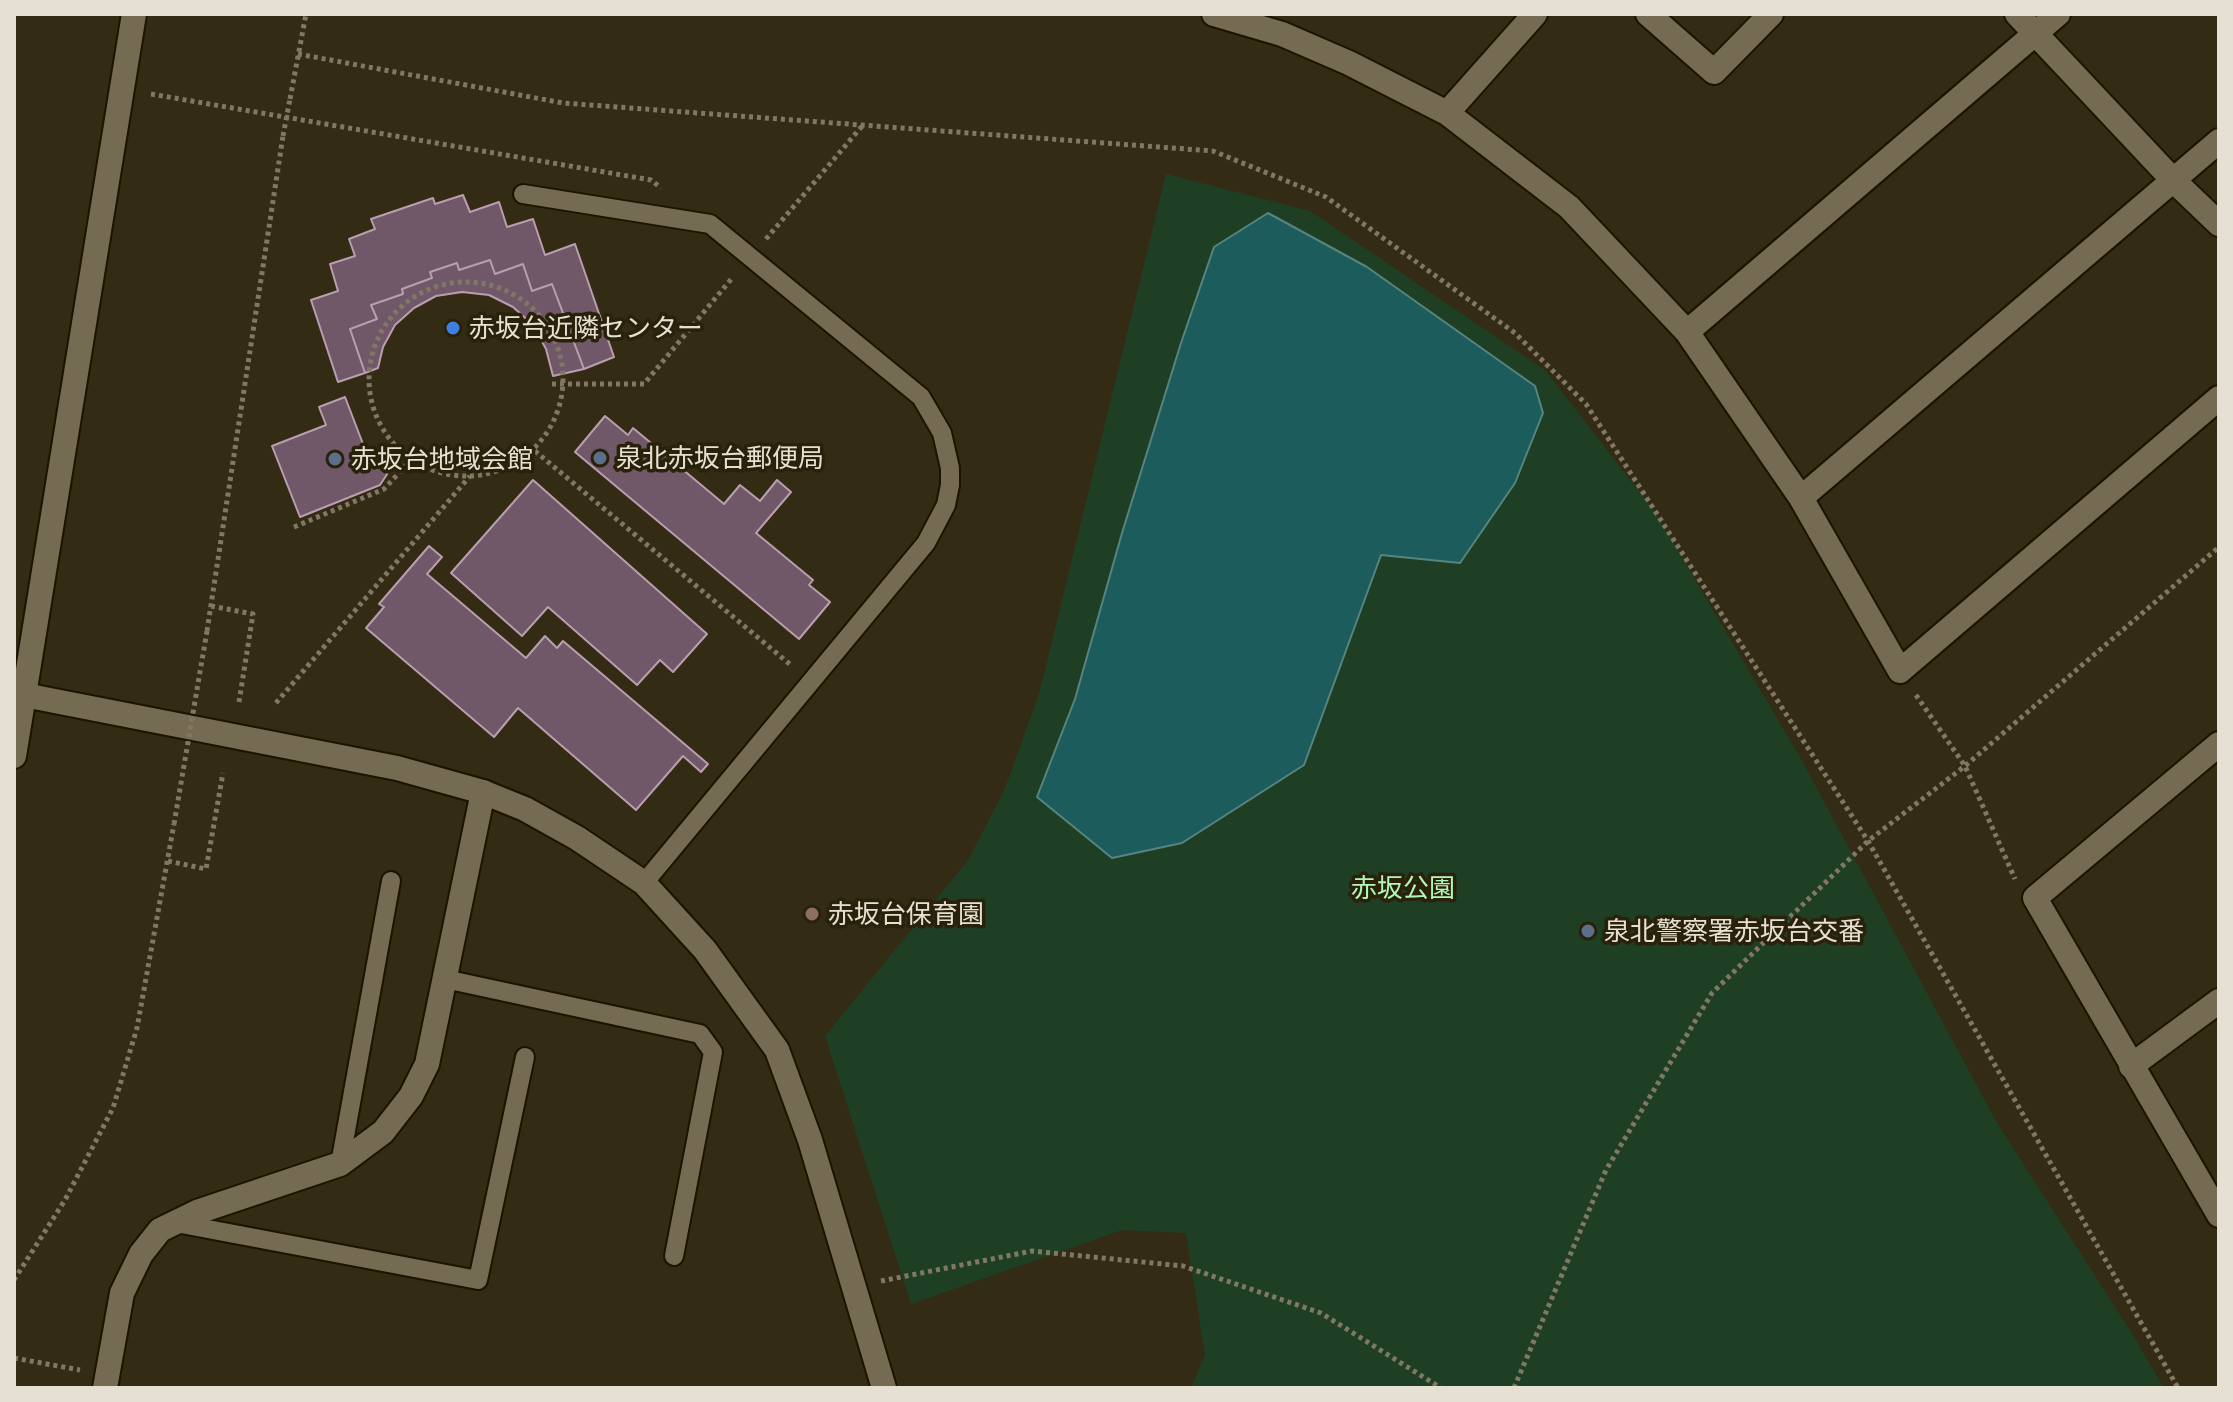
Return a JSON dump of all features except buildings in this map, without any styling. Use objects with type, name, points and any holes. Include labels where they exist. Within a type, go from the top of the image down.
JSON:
[{"type":"street","points":[[14,756],[19,694],[134,14]]},
{"type":"street","points":[[1214,14],[1282,34],[1349,63],[1447,113],[1569,207],[1687,332],[1801,498],[1900,671],[2219,398]]},
{"type":"street","points":[[1447,113],[1535,14]]},
{"type":"street","points":[[1648,14],[1714,72],[1771,14]]},
{"type":"street","points":[[2017,14],[2173,180],[2219,224]]},
{"type":"street","points":[[1687,332],[2058,14]]},
{"type":"street","points":[[1801,498],[2219,141]]},
{"type":"street","points":[[19,694],[397,768],[483,792],[525,809],[577,838],[644,883],[705,950],[777,1050],[810,1140],[884,1388]]},
{"type":"street","points":[[2219,744],[2035,898],[2219,1215]]},
{"type":"street","points":[[106,1382],[122,1293],[141,1254],[160,1230],[197,1212],[340,1164],[383,1132],[411,1096],[427,1064],[483,792]]},
{"type":"street","points":[[2131,1066],[2219,1001]]},
{"type":"lane","points":[[523,194],[710,224],[921,397],[942,433],[950,468],[946,505],[926,543],[644,883]]},
{"type":"lane","points":[[340,1164],[391,881]]},
{"type":"lane","points":[[445,979],[700,1034],[713,1052],[674,1256]]},
{"type":"lane","points":[[176,1223],[478,1280],[525,1057]]},
{"type":"path","points":[[14,1280],[65,1200],[113,1108],[137,1028],[207,631],[283,136],[306,14]]},
{"type":"path","points":[[298,54],[563,103],[1213,151],[1326,197],[1515,333],[1586,404],[1868,841],[2178,1388]]},
{"type":"path","points":[[151,94],[651,180],[662,189]]},
{"type":"path","points":[[552,384],[644,384],[864,125]]},
{"type":"path","points":[[468,282],[498,287],[524,301],[546,321],[560,348],[563,385],[559,406],[535,451],[509,467],[457,476],[410,461],[390,443],[377,421],[369,396],[368,370],[374,344],[389,319],[411,298],[439,286],[468,282]]},
{"type":"path","points":[[535,451],[811,682]]},
{"type":"path","points":[[294,527],[384,489],[410,461]]},
{"type":"path","points":[[276,703],[471,475]]},
{"type":"path","points":[[1514,1388],[1606,1170],[1712,993],[1868,841],[1965,766],[2219,547]]},
{"type":"path","points":[[211,606],[253,614],[239,702]]},
{"type":"path","points":[[1900,671],[1965,766],[2021,893],[2035,898]]},
{"type":"path","points":[[168,861],[206,869],[223,773]]},
{"type":"path","points":[[853,1287],[1032,1251],[1183,1266],[1321,1313],[1441,1388]]},
{"type":"path","points":[[14,1358],[106,1382]]},
{"type":"green space","name":"赤坂公園","points":[[1166,174],[1310,211],[1545,370],[1655,512],[1800,757],[1997,1123],[2164,1388],[1191,1388],[1205,1355],[1186,1233],[1122,1230],[911,1304],[825,1036],[968,860],[1004,791],[1039,694]]},
{"type":"water","points":[[1268,213],[1367,267],[1535,386],[1543,413],[1515,483],[1460,563],[1381,555],[1304,765],[1182,843],[1112,858],[1037,797],[1075,699],[1122,533],[1214,247]]},
{"type":"place","name":"赤坂台近隣センター","points":[[453,328]]},
{"type":"place","name":"泉北赤坂台郵便局","points":[[600,458]]},
{"type":"place","name":"赤坂台地域会館","points":[[335,459]]},
{"type":"place","name":"赤坂台保育園","points":[[812,914]]},
{"type":"place","name":"泉北警察署赤坂台交番","points":[[1588,931]]}]
